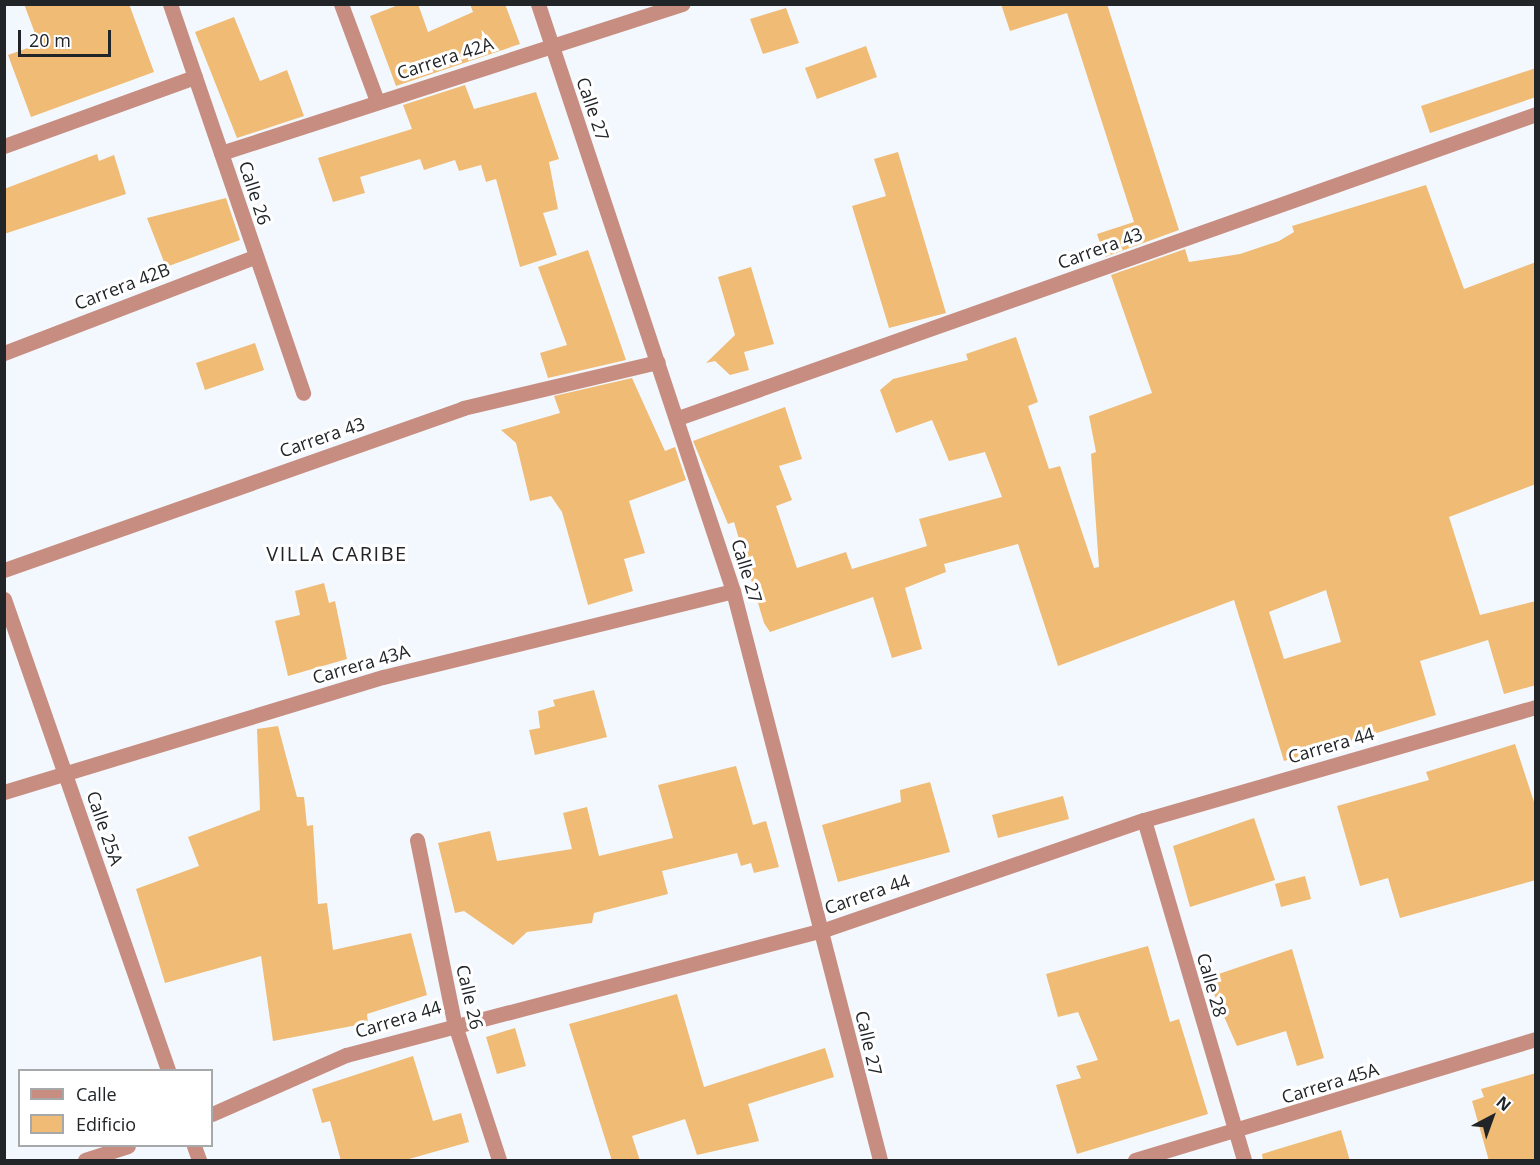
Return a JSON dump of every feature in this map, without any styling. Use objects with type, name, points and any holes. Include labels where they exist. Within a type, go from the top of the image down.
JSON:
[{"type":"street","name":"Calle 26","points":[[170,4],[254,256],[303,393]]},
{"type":"street","points":[[341,4],[377,101]]},
{"type":"street","name":"Calle 27","points":[[538,4],[678,418],[733,591],[824,930],[880,1161]]},
{"type":"street","name":"Carrera 42A","points":[[221,153],[550,43],[683,4]]},
{"type":"street","points":[[4,146],[195,77]]},
{"type":"street","name":"Carrera 43","points":[[678,418],[1536,114]]},
{"type":"street","name":"Carrera 42B","points":[[4,353],[254,256]]},
{"type":"street","name":"Carrera 43","points":[[4,570],[463,408],[658,362]]},
{"type":"street","name":"Carrera 43A","points":[[4,792],[64,771],[383,677],[733,591]]},
{"type":"street","name":"Calle 25A","points":[[4,599],[167,1069]]},
{"type":"street","name":"Carrera 44","points":[[213,1114],[346,1055],[454,1022],[824,930],[1144,820],[1536,707]]},
{"type":"street","name":"Calle 28","points":[[1144,820],[1244,1161]]},
{"type":"street","name":"Calle 26","points":[[417,840],[454,1022],[499,1161]]},
{"type":"street","name":"Carrera 45A","points":[[1135,1161],[1235,1133],[1536,1039]]},
{"type":"street","points":[[85,1161],[125,1147]]},
{"type":"building","points":[[24,4],[129,4],[154,72],[31,117],[8,55],[39,44]]},
{"type":"building","points":[[401,4],[418,4],[428,32],[473,12],[470,4],[505,4],[520,44],[396,86],[370,16]]},
{"type":"building","points":[[1001,4],[1107,4],[1179,230],[1105,257],[1097,234],[1134,222],[1067,13],[1010,31]]},
{"type":"building","points":[[786,8],[799,43],[763,54],[750,19]]},
{"type":"building","points":[[234,17],[260,81],[287,70],[304,116],[237,138],[195,32]]},
{"type":"building","points":[[866,46],[877,77],[817,99],[805,68]]},
{"type":"building","points":[[1536,68],[1536,97],[1430,133],[1421,106]]},
{"type":"building","points":[[465,85],[474,109],[536,92],[559,159],[549,162],[558,209],[543,213],[557,255],[520,267],[496,179],[486,182],[481,165],[459,171],[455,160],[424,170],[420,159],[360,177],[365,193],[333,202],[318,158],[412,129],[403,105]]},
{"type":"building","points":[[898,152],[946,313],[889,328],[852,206],[886,196],[874,159]]},
{"type":"building","points":[[97,154],[99,161],[114,155],[126,194],[4,234],[4,189]]},
{"type":"building","points":[[1426,185],[1464,289],[1536,262],[1536,484],[1449,517],[1480,615],[1536,601],[1536,685],[1504,694],[1488,640],[1420,661],[1436,715],[1284,761],[1234,600],[1058,666],[1018,544],[944,564],[946,572],[905,588],[922,649],[892,658],[873,597],[770,632],[764,623],[734,522],[728,524],[693,441],[785,407],[802,459],[779,466],[792,500],[776,506],[797,568],[846,552],[852,569],[927,546],[919,519],[1002,497],[985,452],[949,461],[932,420],[896,433],[880,390],[893,379],[968,360],[966,354],[1016,337],[1038,402],[1028,406],[1049,469],[1060,466],[1094,568],[1099,567],[1091,454],[1096,452],[1089,416],[1152,393],[1111,275],[1185,249],[1189,262],[1240,254],[1279,241],[1294,232],[1292,226]],"holes":[[[1326,590],[1341,642],[1284,659],[1269,612]]]},
{"type":"building","points":[[226,198],[240,240],[166,267],[147,218]]},
{"type":"building","points":[[588,250],[626,360],[548,378],[540,353],[567,345],[538,267]]},
{"type":"building","points":[[751,267],[774,344],[744,352],[749,370],[730,375],[715,361],[706,363],[735,335],[718,277]]},
{"type":"building","points":[[255,343],[264,370],[205,390],[196,363]]},
{"type":"building","points":[[632,378],[665,451],[675,447],[686,480],[629,501],[645,553],[624,559],[633,591],[588,605],[562,512],[551,496],[530,501],[516,443],[501,430],[560,413],[554,396]]},
{"type":"building","points":[[324,583],[329,603],[335,601],[347,659],[288,676],[275,621],[300,615],[295,591]]},
{"type":"building","points":[[594,690],[607,737],[535,755],[529,730],[540,728],[538,711],[555,706],[553,700]]},
{"type":"building","points":[[278,726],[297,797],[304,797],[307,826],[313,825],[318,904],[327,903],[333,950],[411,933],[427,995],[367,1014],[368,1023],[273,1041],[261,956],[165,983],[136,889],[199,866],[188,837],[260,810],[257,729]]},
{"type":"building","points":[[1515,744],[1536,808],[1536,880],[1400,918],[1388,878],[1360,886],[1337,806],[1429,780],[1426,772]]},
{"type":"building","points":[[736,766],[753,825],[766,821],[779,867],[754,873],[751,863],[741,866],[737,853],[662,871],[668,894],[594,913],[592,923],[527,932],[513,945],[464,911],[455,913],[438,843],[490,831],[497,861],[572,849],[563,813],[587,807],[599,856],[673,838],[658,785]]},
{"type":"building","points":[[930,782],[950,852],[838,882],[822,825],[901,802],[900,790]]},
{"type":"building","points":[[1063,796],[1069,819],[998,838],[992,815]]},
{"type":"building","points":[[1254,818],[1275,880],[1190,907],[1173,846]]},
{"type":"building","points":[[1305,876],[1311,899],[1281,907],[1275,884]]},
{"type":"building","points":[[1148,946],[1170,1022],[1179,1019],[1208,1114],[1077,1154],[1056,1085],[1081,1078],[1076,1066],[1098,1060],[1078,1012],[1058,1017],[1046,974]]},
{"type":"building","points":[[1292,949],[1324,1058],[1297,1066],[1286,1031],[1237,1046],[1207,978]]},
{"type":"building","points":[[677,994],[704,1087],[825,1048],[834,1077],[748,1104],[759,1141],[697,1155],[685,1119],[632,1136],[640,1161],[612,1161],[569,1024]]},
{"type":"building","points":[[515,1028],[526,1066],[497,1074],[486,1037]]},
{"type":"building","points":[[413,1056],[433,1121],[461,1113],[469,1142],[402,1161],[341,1161],[330,1121],[322,1123],[312,1089]]},
{"type":"building","points":[[1536,1073],[1536,1161],[1489,1161],[1472,1101],[1484,1097],[1481,1089]]},
{"type":"building","points":[[1341,1130],[1350,1161],[1263,1161],[1262,1154]]},
{"type":"district","name":"VILLA CARIBE","points":[[337,553]]}]
